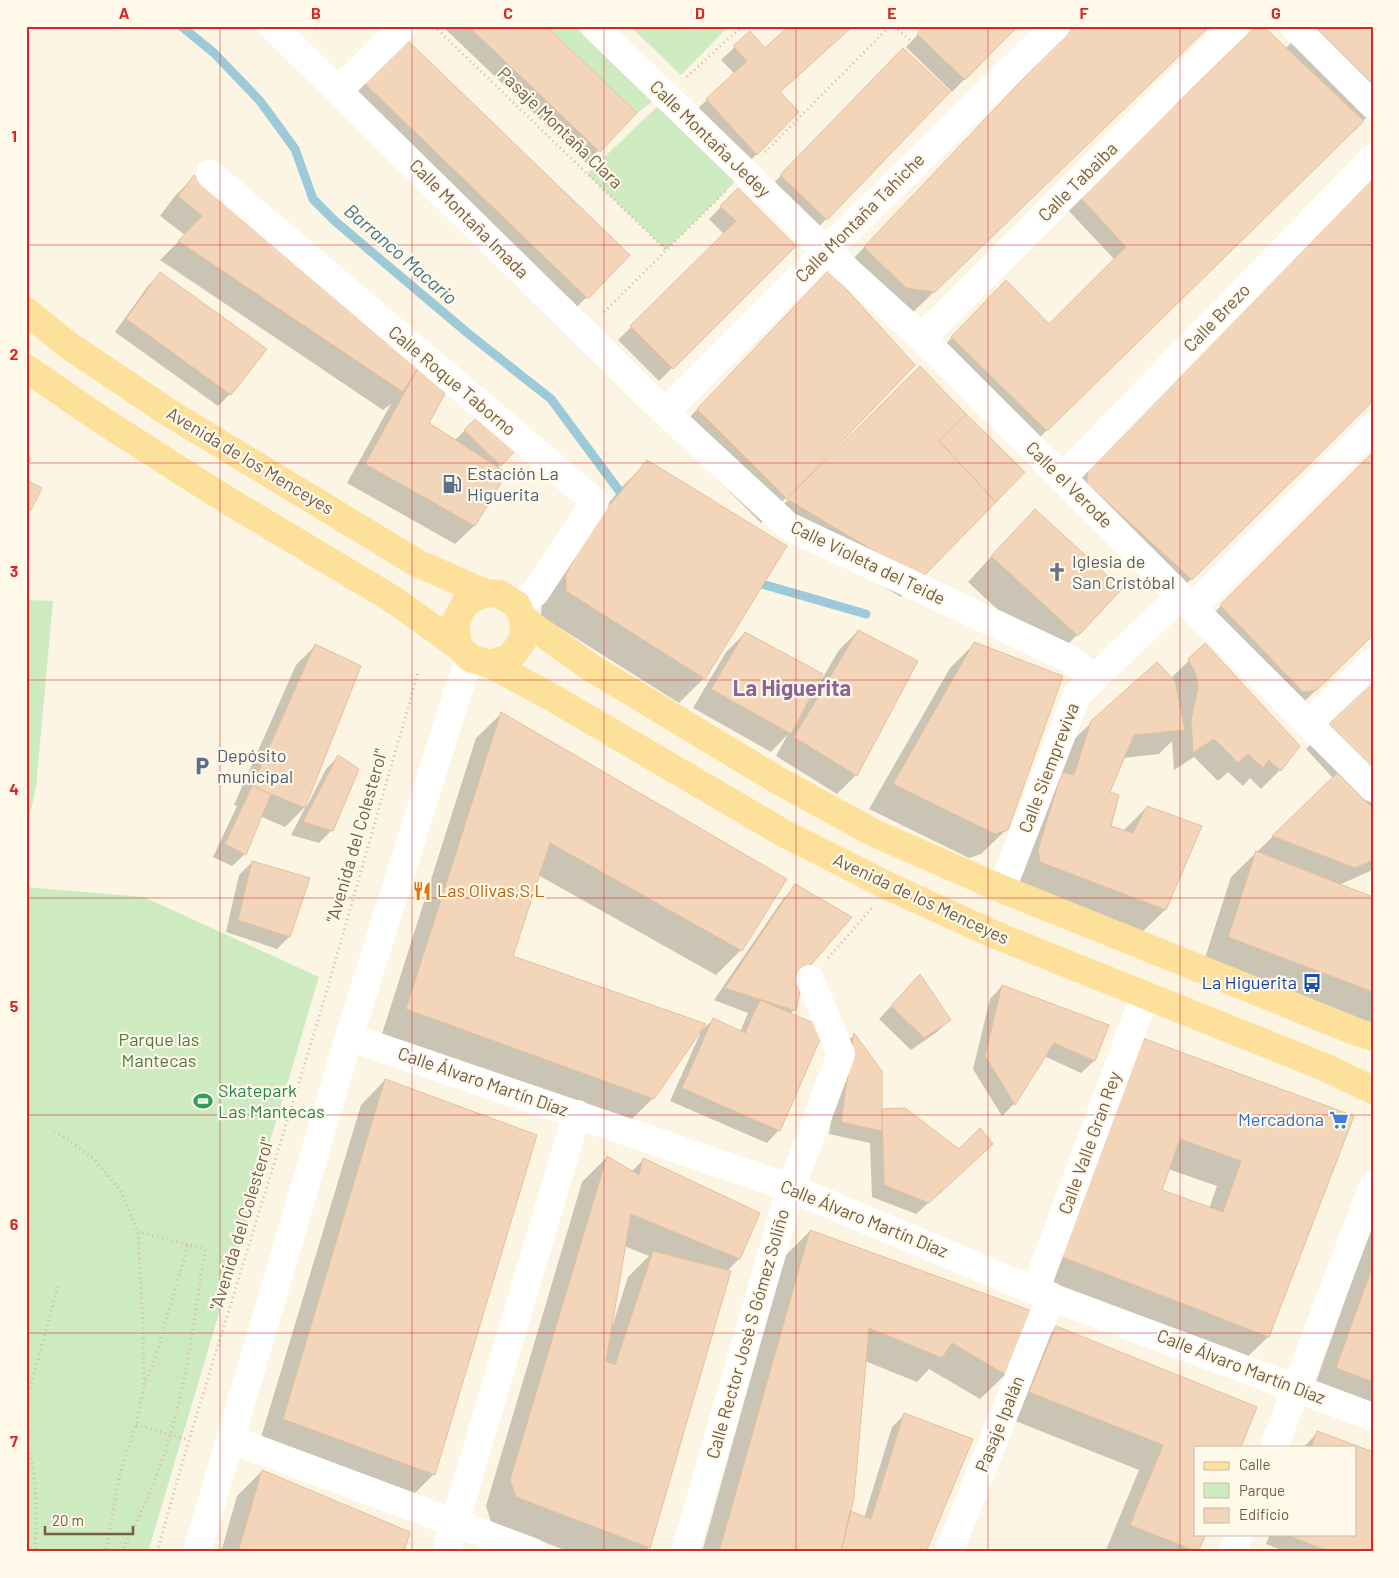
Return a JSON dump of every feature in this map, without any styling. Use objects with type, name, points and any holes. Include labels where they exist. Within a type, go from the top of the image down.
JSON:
[{"type":"main road","name":"Avenida de los Menceyes","points":[[26,311],[68,345],[168,412],[417,563],[485,593]]},
{"type":"main road","name":"Avenida de los Menceyes","points":[[26,368],[97,417],[217,494],[394,600],[473,656],[553,698],[785,834],[890,887],[993,934],[1322,1066],[1373,1090]]},
{"type":"main road","points":[[520,612],[523,640],[510,658],[473,656],[455,622],[466,602],[485,593],[499,594],[590,667],[779,781],[874,833],[1002,890],[1373,1037]]},
{"type":"street","name":"Calle Montaña Imada","points":[[272,26],[666,412]]},
{"type":"street","points":[[339,90],[404,26]]},
{"type":"street","name":"Calle Montaña Jedey","points":[[594,26],[826,251]]},
{"type":"street","name":"Calle Montaña Tahiche","points":[[666,412],[826,251],[1056,26]]},
{"type":"street","name":"Calle Tabaiba","points":[[922,338],[1234,26]]},
{"type":"street","points":[[1294,26],[1373,105]]},
{"type":"street","name":"Calle Brezo","points":[[1062,478],[1373,158]]},
{"type":"street","name":"Calle Roque Taborno","points":[[210,174],[595,502],[535,593],[520,612]]},
{"type":"street","name":"Calle el Verode","points":[[826,251],[922,338],[1373,788]]},
{"type":"street","name":"Calle Violeta del Teide","points":[[666,412],[788,526],[1070,659],[1094,679]]},
{"type":"street","name":"Calle Siempreviva","points":[[1002,890],[1077,695],[1186,602],[1373,427]]},
{"type":"street","points":[[197,1552],[349,1037],[460,685],[473,656]]},
{"type":"street","points":[[1309,723],[1373,662]]},
{"type":"street","name":"Calle Rector José S Gómez Soliño","points":[[685,1552],[791,1188],[841,1054],[810,979]]},
{"type":"street","name":"Calle Valle Gran Rey","points":[[1043,1293],[1145,994]]},
{"type":"street","name":"Calle Álvaro Martín Díaz","points":[[349,1037],[791,1188],[1043,1293],[1373,1417]]},
{"type":"street","points":[[446,1552],[577,1114]]},
{"type":"street","points":[[1274,1446],[1373,1186]]},
{"type":"street","name":"Pasaje Ipalán","points":[[949,1552],[1043,1293]]},
{"type":"street","points":[[230,1439],[455,1521],[533,1552]]},
{"type":"street","points":[[1233,1552],[1239,1536]]},
{"type":"path","name":"Pasaje Montaña Clara","points":[[434,26],[666,250]]},
{"type":"path","points":[[667,97],[742,26]]},
{"type":"path","points":[[584,332],[890,26]]},
{"type":"path","points":[[894,26],[978,102]]},
{"type":"path","name":"\"Avenida del Colesterol\"","points":[[157,1552],[189,1440],[320,1014],[418,673]]},
{"type":"path","points":[[810,979],[890,887]]},
{"type":"path","points":[[54,1132],[93,1158],[120,1190],[138,1232],[144,1387]]},
{"type":"path","points":[[121,1552],[130,1536],[164,1458],[171,1435],[182,1388],[205,1250],[138,1232]]},
{"type":"path","points":[[106,1552],[119,1477],[136,1425],[144,1387],[155,1359],[188,1245]]},
{"type":"path","points":[[26,1404],[58,1286]]},
{"type":"path","points":[[136,1425],[189,1440]]},
{"type":"path","points":[[26,1444],[30,1455],[36,1506],[35,1552]]},
{"type":"green space","points":[[546,26],[575,26],[653,101],[637,113]]},
{"type":"green space","points":[[630,26],[729,26],[681,75]]},
{"type":"green space","points":[[667,97],[744,173],[666,250],[587,174]]},
{"type":"green space","points":[[26,600],[53,601],[36,787],[26,832]]},
{"type":"green space","name":"Parque las Mantecas","points":[[26,887],[144,897],[319,977],[148,1552],[26,1552]]},
{"type":"building","points":[[468,26],[546,26],[637,113],[600,152]]},
{"type":"building","points":[[789,26],[853,26],[780,92],[799,112],[757,155],[706,99],[747,61],[733,46],[750,31],[765,48]]},
{"type":"building","points":[[924,26],[1018,26],[965,80],[917,34]]},
{"type":"building","points":[[1073,26],[1210,26],[935,292],[906,288],[864,247]]},
{"type":"building","points":[[1257,26],[1263,26],[1364,121],[1047,431],[951,337],[1006,280],[1049,324],[1126,247],[1079,196]]},
{"type":"building","points":[[1315,26],[1368,26],[1370,28],[1373,26],[1373,84]]},
{"type":"building","points":[[403,36],[630,255],[588,299],[361,80]]},
{"type":"building","points":[[903,48],[950,92],[827,220],[780,175]]},
{"type":"building","points":[[1373,170],[1373,401],[1192,580],[1087,483],[1088,467]]},
{"type":"building","points":[[194,175],[422,361],[403,392],[178,241],[202,216],[178,196]]},
{"type":"building","points":[[738,188],[796,246],[673,369],[630,326],[736,221],[720,206]]},
{"type":"building","points":[[829,270],[915,365],[787,499],[697,409]]},
{"type":"building","points":[[160,272],[267,349],[231,395],[126,319]]},
{"type":"building","points":[[422,361],[449,386],[429,423],[507,473],[475,526],[365,464]]},
{"type":"building","points":[[920,366],[966,414],[939,441],[996,502],[921,579],[787,499]]},
{"type":"building","points":[[482,412],[519,447],[501,466],[464,430]]},
{"type":"building","points":[[966,414],[1025,472],[996,502],[939,441]]},
{"type":"building","points":[[1373,452],[1373,635],[1317,690],[1303,692],[1220,605]]},
{"type":"building","points":[[26,456],[31,458],[26,468]]},
{"type":"building","points":[[647,460],[787,546],[705,679],[566,591],[566,574],[590,529]]},
{"type":"building","points":[[26,480],[42,488],[31,510],[26,508]]},
{"type":"building","name":"Iglesia de San Cristóbal","points":[[1035,509],[1122,589],[1078,636],[991,556]]},
{"type":"building","points":[[858,630],[918,661],[857,776],[794,737]]},
{"type":"building","points":[[745,632],[823,674],[791,734],[711,689]]},
{"type":"building","points":[[974,642],[1063,676],[1008,830],[995,834],[893,784]]},
{"type":"building","points":[[1205,643],[1300,746],[1281,771],[1269,760],[1263,768],[1248,754],[1238,763],[1214,739],[1193,753],[1191,720],[1198,688],[1196,674],[1188,659]]},
{"type":"building","points":[[315,644],[361,666],[305,808],[252,786]]},
{"type":"building","points":[[1157,662],[1175,681],[1185,730],[1134,735],[1110,792],[1119,795],[1111,826],[1133,833],[1147,806],[1202,826],[1166,910],[1040,862],[1038,850],[1062,772],[1074,775],[1091,721]]},
{"type":"building","points":[[1373,680],[1373,769],[1329,724]]},
{"type":"building","points":[[501,712],[787,879],[742,951],[550,843],[513,956],[706,1024],[654,1099],[406,1009]]},
{"type":"building","points":[[338,755],[359,769],[333,831],[303,822]]},
{"type":"building","points":[[1337,773],[1373,808],[1373,860],[1355,868],[1272,836]]},
{"type":"building","points":[[252,786],[271,794],[246,855],[225,844]]},
{"type":"building","points":[[1256,851],[1373,897],[1373,992],[1228,937]]},
{"type":"building","points":[[252,861],[310,878],[290,937],[238,920]]},
{"type":"building","points":[[795,884],[852,917],[804,973],[796,1011],[725,988]]},
{"type":"building","points":[[920,974],[951,1020],[924,1038],[891,1006]]},
{"type":"building","points":[[1002,985],[1109,1025],[1095,1061],[1054,1043],[1015,1105],[985,1056]]},
{"type":"building","points":[[760,1000],[825,1028],[780,1131],[682,1088],[713,1018],[745,1033]]},
{"type":"building","points":[[854,1033],[882,1071],[882,1131],[841,1122]]},
{"type":"building","points":[[1140,1037],[1354,1116],[1269,1337],[1052,1253]],"holes":[[[1180,1139],[1241,1161],[1223,1212],[1162,1190]]]},
{"type":"building","points":[[385,1079],[537,1135],[435,1475],[283,1419]]},
{"type":"building","points":[[905,1108],[959,1149],[980,1128],[993,1144],[929,1203],[884,1185],[882,1109]]},
{"type":"building","points":[[607,1156],[639,1175],[643,1158],[760,1213],[740,1259],[631,1214],[606,1361],[615,1365],[653,1251],[731,1271],[650,1548],[516,1497],[510,1480]]},
{"type":"building","points":[[810,1230],[1032,1311],[1006,1375],[952,1343],[942,1358],[869,1328],[854,1498],[841,1552],[719,1552]]},
{"type":"building","points":[[1373,1265],[1373,1382],[1336,1368]]},
{"type":"building","points":[[1056,1326],[1257,1407],[1241,1446],[1194,1446],[1194,1536],[1205,1536],[1198,1552],[1130,1525],[1163,1445],[1029,1392]]},
{"type":"building","points":[[904,1413],[973,1439],[926,1552],[841,1552],[850,1511],[871,1519]]},
{"type":"building","points":[[1317,1431],[1373,1452],[1373,1552],[1330,1552],[1290,1536],[1356,1536],[1356,1446],[1311,1446]]},
{"type":"building","points":[[262,1470],[410,1532],[404,1552],[238,1552]]},
{"type":"waterway","name":"Barranco Macario","points":[[181,26],[214,53],[260,101],[295,149],[313,199],[336,222],[470,335],[551,399],[620,492]]},
{"type":"waterway","points":[[762,584],[866,614]]},
{"type":"place","name":"Estación La Higuerita","points":[[452,484]]},
{"type":"place","name":"Iglesia de San Cristóbal","points":[[1057,572]]},
{"type":"place","name":"Depósito municipal","points":[[202,766]]},
{"type":"place","name":"Las Olivas,S,L","points":[[422,891]]},
{"type":"place","name":"La Higuerita","points":[[1312,983]]},
{"type":"place","name":"Skatepark Las Mantecas","points":[[203,1101]]},
{"type":"place","name":"Mercadona","points":[[1339,1120]]},
{"type":"district","name":"La Higuerita","points":[[792,688]]}]
